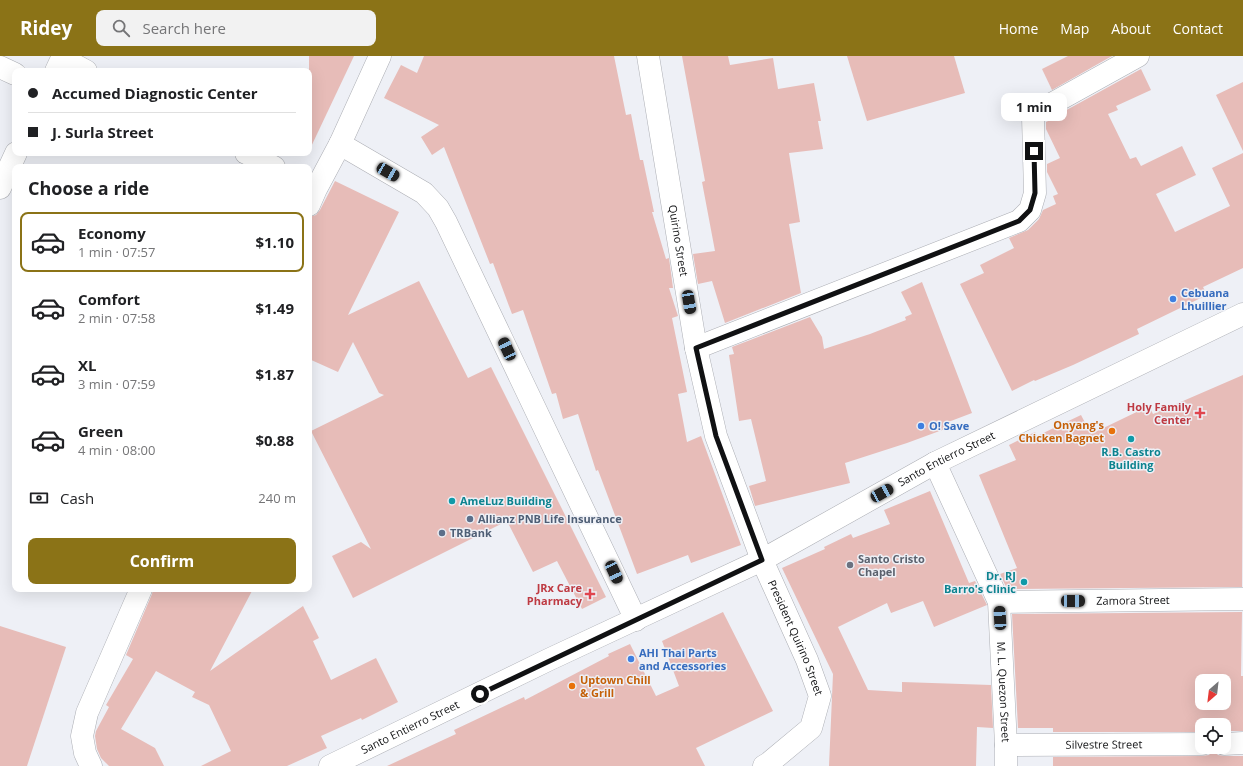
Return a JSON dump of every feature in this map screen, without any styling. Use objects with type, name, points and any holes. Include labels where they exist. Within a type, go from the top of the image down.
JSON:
[{"type":"main road","points":[[312,191],[340,144],[380,56]]},
{"type":"main road","name":"Quirino Street","points":[[648,56],[696,348],[716,436],[762,560]]},
{"type":"main road","points":[[696,348],[1019,221],[1030,210],[1035,193],[1033,117],[1037,112],[1138,56]]},
{"type":"main road","points":[[60,62],[77,68]]},
{"type":"main road","points":[[0,67],[12,73]]},
{"type":"main road","points":[[340,144],[424,193],[438,208],[636,620]]},
{"type":"main road","points":[[0,188],[15,156]]},
{"type":"main road","points":[[252,156],[268,164]]},
{"type":"main road","name":"Santo Entierro Street","points":[[330,766],[548,660],[762,560],[935,463],[1243,314]]},
{"type":"main road","name":"M. L. Quezon Street","points":[[935,463],[999,602],[1006,766]]},
{"type":"main road","name":"President Quirino Street","points":[[762,560],[807,660],[820,696],[811,728],[764,766]]},
{"type":"main road","points":[[91,766],[85,753],[82,736],[87,713],[140,592]]},
{"type":"main road","name":"Zamora Street","points":[[999,602],[1243,599]]},
{"type":"main road","name":"Silvestre Street","points":[[1006,745],[1195,744]]},
{"type":"main road","points":[[1231,744],[1243,744]]},
{"type":"building","points":[[309,56],[354,56],[312,145],[312,68],[309,68]]},
{"type":"building","points":[[424,56],[614,56],[626,115],[631,114],[640,160],[643,160],[654,212],[652,212],[666,259],[669,258],[673,288],[669,288],[678,316],[672,318],[687,392],[678,394],[687,442],[701,436],[741,545],[691,563],[688,555],[637,574],[598,470],[596,471],[578,414],[563,419],[556,393],[552,394],[523,310],[512,314],[493,263],[490,264],[444,147],[432,155],[421,137],[439,125],[384,98],[401,65],[417,73]]},
{"type":"building","points":[[682,56],[728,56],[730,65],[773,58],[778,89],[814,83],[821,121],[818,121],[823,149],[789,153],[800,222],[789,224],[801,293],[725,323],[712,281],[698,284],[693,254],[715,251],[702,182],[705,181]]},
{"type":"building","points":[[847,56],[954,56],[965,93],[867,121]]},
{"type":"building","points":[[1068,56],[1112,56],[1052,90],[1042,69]]},
{"type":"building","points":[[1141,69],[1151,90],[1116,106],[1118,110],[1108,114],[1130,159],[1136,157],[1141,166],[1182,146],[1196,175],[1156,194],[1175,232],[1230,206],[1212,168],[1243,153],[1243,268],[1203,287],[1207,295],[1137,329],[1139,334],[1073,365],[1035,381],[1034,380],[1012,391],[960,284],[984,273],[980,265],[1014,248],[1009,238],[1028,230],[1039,219],[1043,210],[1056,204],[1053,196],[1058,194],[1047,172],[1047,164],[1060,158],[1046,129],[1046,122],[1063,114],[1063,112]]},
{"type":"building","points":[[1243,82],[1243,151],[1216,95]]},
{"type":"building","points":[[335,181],[399,212],[348,315],[419,281],[468,378],[491,367],[606,597],[582,609],[557,561],[533,572],[507,521],[353,598],[332,556],[361,542],[371,549],[312,431],[384,395],[379,393],[353,342],[338,372],[312,360],[312,216],[316,215]]},
{"type":"building","points":[[922,282],[972,413],[943,424],[945,429],[845,463],[850,483],[755,506],[749,486],[766,481],[751,419],[739,421],[729,355],[734,354],[732,347],[810,317],[822,337],[824,349],[870,334],[906,320],[905,317],[912,314],[901,292]]},
{"type":"building","points":[[1243,375],[1242,587],[1007,589],[1000,574],[1017,568],[979,475],[1016,460],[1009,445],[1035,432],[1037,436],[1081,415],[1091,434],[1149,406],[1153,414]]},
{"type":"building","points":[[930,491],[969,583],[975,581],[987,605],[934,627],[923,601],[891,613],[887,603],[838,627],[868,690],[902,692],[902,682],[991,685],[993,728],[977,727],[976,766],[829,766],[833,674],[782,568],[825,549],[824,547],[851,534],[853,538],[890,524],[884,510]]},
{"type":"building","points":[[152,592],[251,592],[210,671],[303,606],[319,638],[313,641],[331,680],[376,658],[398,702],[362,720],[361,718],[321,736],[327,748],[287,766],[201,766],[231,751],[209,705],[192,697],[195,692],[156,671],[121,729],[155,748],[164,766],[109,766],[101,758],[97,749],[95,736],[96,731],[109,707],[106,705],[133,659],[126,655]]},
{"type":"building","points":[[723,612],[773,711],[696,748],[705,766],[387,766],[456,734],[454,730],[524,697],[525,700],[609,656],[608,654],[630,644],[656,696],[679,686],[662,641]]},
{"type":"building","points":[[1242,612],[1241,676],[1243,676],[1243,731],[1231,731],[1231,718],[1195,718],[1195,732],[1053,732],[1053,728],[1018,728],[1012,614]]},
{"type":"building","points":[[0,626],[66,647],[27,766],[0,766]]},
{"type":"building","points":[[1217,754],[1224,756],[1243,756],[1243,766],[1053,766],[1053,757]]},
{"type":"place","name":"Cebuana Lhuillier","points":[[1173,299]]},
{"type":"place","name":"Holy Family Center","points":[[1200,413]]},
{"type":"place","name":"O! Save","points":[[921,426]]},
{"type":"place","name":"Onyang's Chicken Bagnet","points":[[1112,431]]},
{"type":"place","name":"R.B. Castro Building","points":[[1131,439]]},
{"type":"place","name":"AmeLuz Building","points":[[452,501]]},
{"type":"place","name":"Allianz PNB Life Insurance","points":[[470,519]]},
{"type":"place","name":"TRBank","points":[[442,533]]},
{"type":"place","name":"Santo Cristo Chapel","points":[[850,565]]},
{"type":"place","name":"Dr. RJ Barro's Clinic","points":[[1024,582]]},
{"type":"place","name":"JRx Care Pharmacy","points":[[590,594]]},
{"type":"place","name":"AHI Thai Parts and Accessories","points":[[631,659]]},
{"type":"place","name":"Uptown Chill & Grill","points":[[572,686]]},
{"type":"route","points":[[480,694],[548,660],[762,560],[716,436],[696,348],[1019,221],[1030,210],[1035,193],[1034,151]]}]
